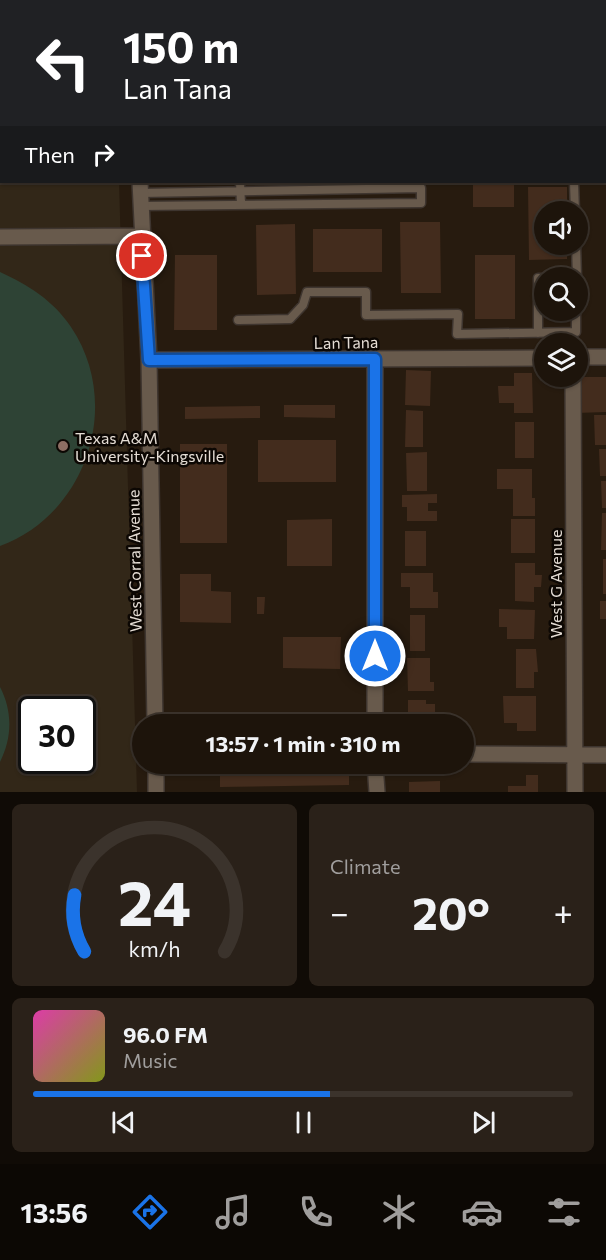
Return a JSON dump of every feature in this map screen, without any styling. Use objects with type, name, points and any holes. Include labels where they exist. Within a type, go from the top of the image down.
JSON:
[{"type":"street","name":"West Corral Avenue","points":[[140,194],[149,360],[155,714]]},
{"type":"street","points":[[0,237],[141,236]]},
{"type":"street","points":[[588,357],[606,357]]},
{"type":"street","name":"Lan Tana","points":[[149,360],[534,358]]},
{"type":"street","points":[[375,359],[375,714]]},
{"type":"street","name":"West G Avenue","points":[[573,387],[573,755],[575,792]]},
{"type":"street","points":[[474,754],[606,755]]},
{"type":"street","points":[[156,774],[156,792]]},
{"type":"street","points":[[376,774],[377,792]]},
{"type":"lane","points":[[574,183],[575,201]]},
{"type":"lane","points":[[241,186],[241,204]]},
{"type":"lane","points":[[241,186],[421,188],[421,203],[241,204],[140,194],[241,186]]},
{"type":"lane","points":[[238,320],[290,319],[303,305],[307,292],[366,292],[366,315],[458,314],[457,334],[534,333]]},
{"type":"lane","points":[[538,321],[538,333],[576,332],[576,321]]},
{"type":"shaded area","name":"Texas A&M University-Kingsville","points":[[0,183],[119,183],[135,714],[132,714],[132,774],[136,774],[137,792],[0,792]]},
{"type":"green space","points":[[0,272],[39,294],[64,317],[71,327],[86,357],[94,389],[94,422],[88,453],[74,483],[55,509],[30,531],[0,546]]},
{"type":"green space","points":[[0,687],[9,715],[9,734],[0,762]]},
{"type":"building","points":[[269,183],[309,183],[309,185],[269,185]]},
{"type":"building","points":[[473,183],[514,183],[514,207],[473,207]]},
{"type":"building","points":[[528,187],[567,187],[567,201],[534,201],[534,255],[567,255],[567,259],[529,260]]},
{"type":"building","points":[[400,222],[440,222],[441,293],[401,293]]},
{"type":"building","points":[[295,224],[296,294],[257,295],[256,225]]},
{"type":"building","points":[[313,229],[382,229],[382,272],[313,272]]},
{"type":"building","points":[[175,255],[217,255],[217,330],[174,330]]},
{"type":"building","points":[[475,255],[515,255],[515,319],[475,319]]},
{"type":"building","points":[[406,370],[431,371],[430,406],[405,405]]},
{"type":"building","points":[[514,373],[532,373],[533,413],[514,413],[514,403],[499,403],[498,386],[514,386]]},
{"type":"building","points":[[588,377],[606,377],[606,412],[576,413],[575,387],[588,387]]},
{"type":"building","points":[[284,405],[335,405],[335,418],[284,417]]},
{"type":"building","points":[[260,406],[260,418],[185,419],[185,407]]},
{"type":"building","points":[[406,410],[423,411],[423,447],[405,447]]},
{"type":"building","points":[[594,415],[606,415],[606,445],[595,445]]},
{"type":"building","points":[[515,422],[534,422],[534,458],[515,458]]},
{"type":"building","points":[[258,440],[336,440],[336,482],[258,482]]},
{"type":"building","points":[[180,444],[227,444],[227,543],[180,543]]},
{"type":"building","points":[[599,449],[606,449],[606,476],[600,476]]},
{"type":"building","points":[[427,452],[427,491],[407,491],[406,453]]},
{"type":"building","points":[[497,469],[532,469],[532,498],[535,498],[535,516],[513,516],[513,489],[497,489]]},
{"type":"building","points":[[601,481],[606,481],[606,508],[602,508]]},
{"type":"building","points":[[437,494],[437,503],[428,503],[428,511],[437,511],[437,521],[407,521],[407,507],[402,507],[402,495]]},
{"type":"building","points":[[602,513],[606,513],[606,550],[601,550]]},
{"type":"building","points":[[332,519],[332,566],[287,566],[287,520]]},
{"type":"building","points":[[511,519],[535,519],[535,553],[511,553]]},
{"type":"building","points":[[405,531],[426,531],[426,566],[405,566]]},
{"type":"building","points":[[603,559],[606,559],[606,594],[603,594]]},
{"type":"building","points":[[515,563],[535,563],[535,575],[542,575],[541,587],[534,587],[534,602],[515,601]]},
{"type":"building","points":[[401,573],[433,573],[433,592],[438,592],[438,608],[410,608],[410,587],[401,587]]},
{"type":"building","points":[[180,574],[211,574],[211,591],[231,592],[231,623],[180,622]]},
{"type":"building","points":[[257,597],[265,597],[264,614],[257,614]]},
{"type":"building","points":[[600,601],[606,601],[606,619],[600,619]]},
{"type":"building","points":[[499,609],[535,610],[534,639],[507,639],[507,627],[499,627]]},
{"type":"building","points":[[410,615],[425,615],[425,651],[410,651]]},
{"type":"building","points":[[283,637],[341,637],[340,669],[283,668]]},
{"type":"building","points":[[516,649],[536,649],[538,672],[534,672],[534,688],[516,688]]},
{"type":"building","points":[[407,658],[430,658],[430,682],[434,682],[434,691],[408,691]]},
{"type":"building","points":[[503,696],[536,696],[536,731],[517,731],[517,723],[504,723]]},
{"type":"building","points":[[408,700],[426,700],[426,704],[435,704],[435,712],[408,714]]},
{"type":"building","points":[[220,774],[349,774],[349,785],[220,787]]},
{"type":"building","points":[[526,775],[538,775],[538,792],[508,792],[508,786],[526,786]]},
{"type":"building","points":[[440,781],[440,792],[409,792],[409,782]]},
{"type":"place","name":"Texas A&M University-Kingsville","points":[[63,446]]},
{"type":"route","points":[[142,256],[149,360],[375,359],[375,656]]}]
